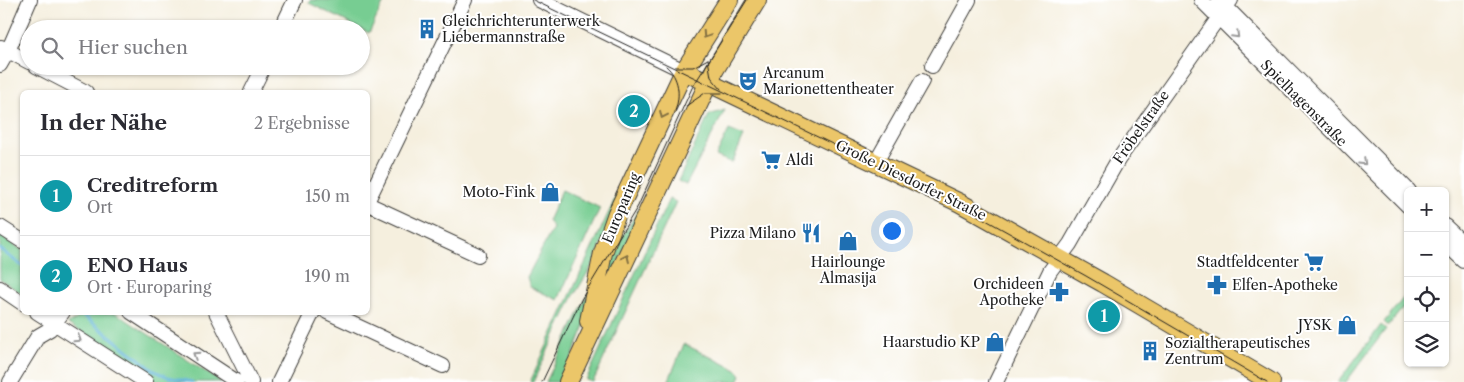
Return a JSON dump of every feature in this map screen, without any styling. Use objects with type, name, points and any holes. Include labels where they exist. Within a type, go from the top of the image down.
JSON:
[{"type":"main road","name":"Europaring","points":[[582,353],[609,233],[684,71],[729,0]]},
{"type":"main road","name":"Europaring","points":[[568,382],[721,56],[757,0]]},
{"type":"main road","name":"Große Diesdorfer Straße","points":[[684,71],[960,204],[1058,258],[1271,382]]},
{"type":"street","points":[[0,65],[4,49],[30,0]]},
{"type":"street","points":[[285,20],[295,0]]},
{"type":"street","points":[[370,198],[465,0]]},
{"type":"street","name":"Große Diesdorfer Straße","points":[[539,0],[684,71]]},
{"type":"street","points":[[932,66],[969,0]]},
{"type":"street","name":"Spielhagenstraße","points":[[1202,0],[1224,6],[1406,187]]},
{"type":"street","name":"Spielhagenstraße","points":[[1224,6],[1404,202]]},
{"type":"street","name":"Fröbelstraße","points":[[996,382],[1058,258],[1071,242],[1136,131],[1224,6]]},
{"type":"street","points":[[4,49],[20,57]]},
{"type":"street","points":[[53,75],[82,90]]},
{"type":"street","points":[[252,90],[260,75]]},
{"type":"street","points":[[876,162],[922,81]]},
{"type":"street","points":[[370,203],[478,255]]},
{"type":"street","points":[[0,227],[20,240]]},
{"type":"street","points":[[1449,230],[1464,244]]},
{"type":"street","points":[[1449,247],[1464,261]]},
{"type":"street","points":[[0,288],[20,302]]},
{"type":"street","points":[[136,315],[237,382]]},
{"type":"street","points":[[218,315],[251,382]]},
{"type":"street","points":[[279,382],[312,315]]},
{"type":"street","points":[[334,315],[444,366]]},
{"type":"street","points":[[10,382],[38,336],[58,318],[146,382]]},
{"type":"green space","points":[[310,0],[385,0],[370,31],[370,20],[343,20],[309,3]]},
{"type":"green space","points":[[725,110],[686,185],[678,181],[709,115]]},
{"type":"green space","points":[[729,130],[744,136],[732,163],[716,156]]},
{"type":"green space","points":[[633,160],[595,261],[573,297],[533,382],[530,382]]},
{"type":"green space","points":[[562,190],[600,208],[558,300],[530,287],[527,277],[553,228],[548,221]]},
{"type":"green space","points":[[669,199],[676,202],[593,382],[586,380]]},
{"type":"green space","points":[[639,209],[642,210],[600,302],[604,267]]},
{"type":"green space","points":[[0,235],[20,249],[20,293],[0,279]]},
{"type":"green space","points":[[589,292],[584,328],[562,382],[546,382]]},
{"type":"green space","points":[[1404,297],[1404,307],[1388,326],[1384,322]]},
{"type":"green space","points":[[83,315],[119,315],[221,382],[158,382],[68,324]]},
{"type":"green space","points":[[1381,325],[1386,329],[1346,382],[1338,382]]},
{"type":"green space","points":[[684,344],[737,370],[741,375],[738,382],[668,382]]},
{"type":"waterway","points":[[0,249],[20,264]]},
{"type":"waterway","points":[[83,315],[153,370],[168,377],[192,382]]},
{"type":"tram line","points":[[533,0],[959,205],[1086,276],[1267,382]]},
{"type":"tram line","points":[[542,382],[582,298],[638,206],[692,88],[747,0]]},
{"type":"tram line","points":[[708,59],[711,77],[721,89]]},
{"type":"tram line","points":[[675,67],[693,67],[708,59]]},
{"type":"tram line","points":[[666,66],[674,75],[678,87],[675,111]]},
{"type":"tram line","points":[[686,106],[705,93],[722,93]]},
{"type":"place","name":"Gleichrichterunterwerk Liebermannstraße","points":[[427,29]]},
{"type":"place","name":"Arcanum Marionettentheater","points":[[748,81]]},
{"type":"place","name":"ENO Haus","points":[[634,111]]},
{"type":"place","name":"Aldi","points":[[771,160]]},
{"type":"place","name":"Moto-Fink","points":[[550,192]]},
{"type":"place","name":"Pizza Milano","points":[[811,233]]},
{"type":"place","name":"Hairlounge Almasija","points":[[848,241]]},
{"type":"place","name":"Stadtfeldcenter","points":[[1314,262]]},
{"type":"place","name":"Elfen-Apotheke","points":[[1217,285]]},
{"type":"place","name":"Orchideen Apotheke","points":[[1059,292]]},
{"type":"place","name":"Creditreform","points":[[1104,316]]},
{"type":"place","name":"JYSK","points":[[1347,325]]},
{"type":"place","name":"Haarstudio KP","points":[[995,342]]},
{"type":"place","name":"Sozialtherapeutisches Zentrum","points":[[1150,351]]}]
